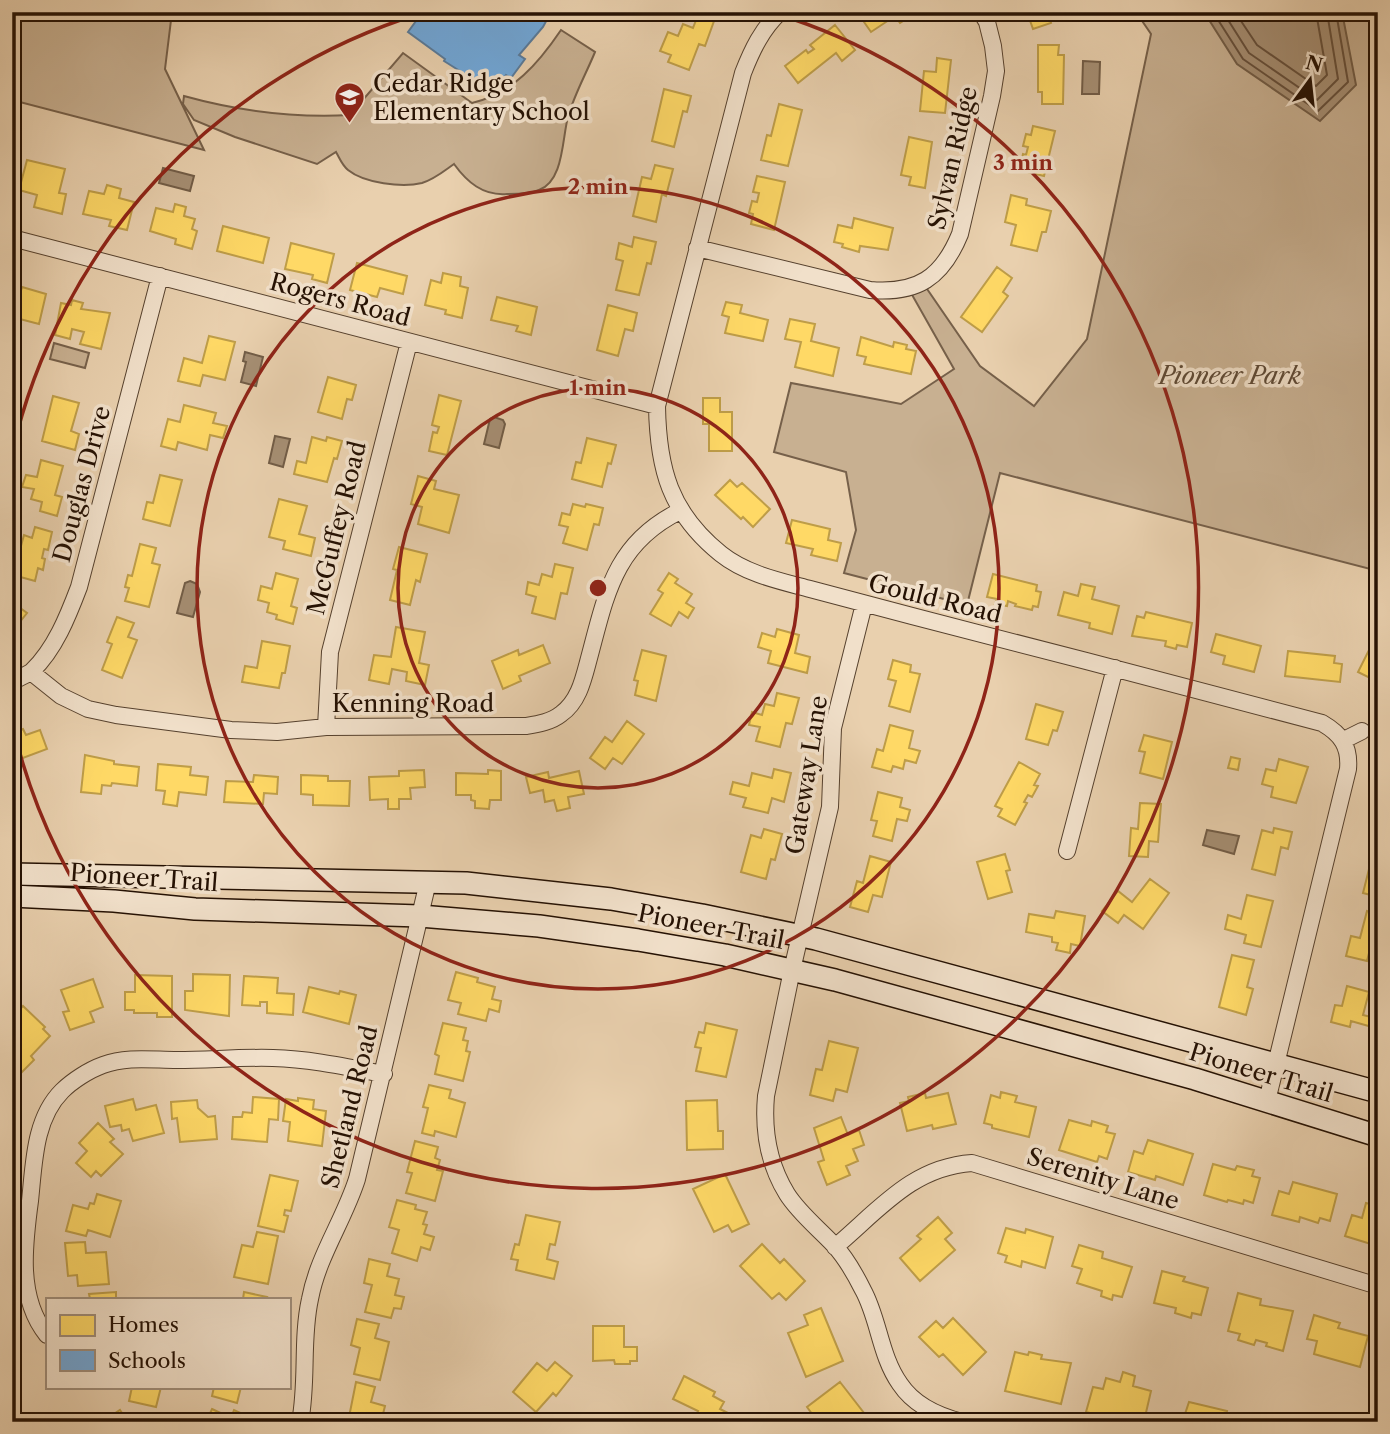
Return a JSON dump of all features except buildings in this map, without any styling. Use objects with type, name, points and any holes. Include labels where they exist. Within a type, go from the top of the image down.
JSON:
[{"type":"main road","name":"Pioneer Trail","points":[[12,874],[466,883],[611,899],[799,935],[1378,1093]]},
{"type":"main road","name":"Pioneer Trail","points":[[12,896],[114,901],[195,909],[420,916],[539,926],[724,955],[792,970],[1084,1048],[1378,1136]]},
{"type":"street","name":"Gould Road","points":[[780,12],[754,46],[743,73],[657,406],[657,436],[663,468],[670,492],[680,511],[699,534],[724,556],[751,571],[863,604],[1322,723],[1344,740]]},
{"type":"street","name":"Sylvan Ridge","points":[[697,248],[870,290],[893,292],[915,286],[935,274],[951,256],[960,234],[992,96],[996,71],[993,46],[987,22],[981,12]]},
{"type":"street","name":"Rogers Road","points":[[12,238],[657,406]]},
{"type":"street","name":"Douglas Drive","points":[[12,682],[31,672],[50,648],[67,619],[79,587],[160,276]]},
{"type":"street","name":"McGuffey Road","points":[[326,727],[327,681],[332,643],[409,342]]},
{"type":"street","name":"Kenning Road","points":[[31,672],[61,696],[88,709],[116,715],[242,730],[277,732],[326,727],[526,726],[544,723],[562,714],[575,700],[583,682],[613,576],[643,536],[662,520],[680,511]]},
{"type":"street","name":"Gateway Lane","points":[[863,604],[834,728],[830,807],[799,935],[766,1096],[764,1117],[767,1142],[775,1168],[788,1194],[835,1247],[864,1291],[875,1314],[892,1370],[900,1385],[915,1400],[932,1411],[962,1422]]},
{"type":"street","points":[[1067,851],[1115,668]]},
{"type":"street","points":[[1266,1101],[1348,769],[1349,755],[1344,740],[1362,731]]},
{"type":"street","name":"Shetland Road","points":[[300,1422],[304,1398],[305,1327],[310,1296],[328,1245],[350,1201],[384,1074],[428,882]]},
{"type":"street","points":[[46,1334],[41,1328],[31,1300],[25,1275],[24,1247],[40,1128],[62,1091],[76,1080],[102,1065],[143,1059],[242,1057],[301,1059],[384,1074]]},
{"type":"street","name":"Serenity Lane","points":[[835,1247],[908,1184],[937,1168],[972,1163],[1378,1286]]},
{"type":"green space","points":[[12,12],[172,12],[165,69],[204,150],[12,100]]},
{"type":"green space","name":"Pioneer Park","points":[[1136,12],[1378,12],[1378,571],[1000,473],[967,605],[844,573],[856,530],[846,472],[774,452],[791,383],[901,404],[954,369],[911,293],[925,286],[980,366],[1034,406],[1087,339],[1151,34]]},
{"type":"green space","points":[[561,30],[595,52],[571,109],[558,168],[547,185],[531,192],[490,193],[470,182],[454,164],[422,183],[404,185],[373,181],[348,170],[336,152],[317,164],[235,137],[194,120],[183,104],[184,96],[266,112],[350,115],[403,53],[472,103],[500,92],[523,76]]},
{"type":"green space","points":[[54,343],[89,353],[85,368],[50,359]]},
{"type":"water","points":[[1204,12],[1342,12],[1356,85],[1320,121],[1237,64]]},
{"type":"water","points":[[1083,61],[1100,62],[1099,94],[1082,94]]},
{"type":"water","points":[[163,168],[194,176],[190,191],[159,183]]},
{"type":"water","points":[[245,352],[263,357],[256,386],[241,382],[246,362],[243,361]]},
{"type":"water","points":[[494,417],[503,420],[505,424],[499,448],[484,444],[490,419]]},
{"type":"water","points":[[275,436],[290,439],[283,467],[269,463]]},
{"type":"water","points":[[190,581],[197,584],[200,592],[193,617],[177,613],[185,583]]},
{"type":"water","points":[[1207,830],[1239,836],[1234,854],[1203,845]]},
{"type":"place","name":"Cedar Ridge Elementary School","points":[[350,125]]}]
